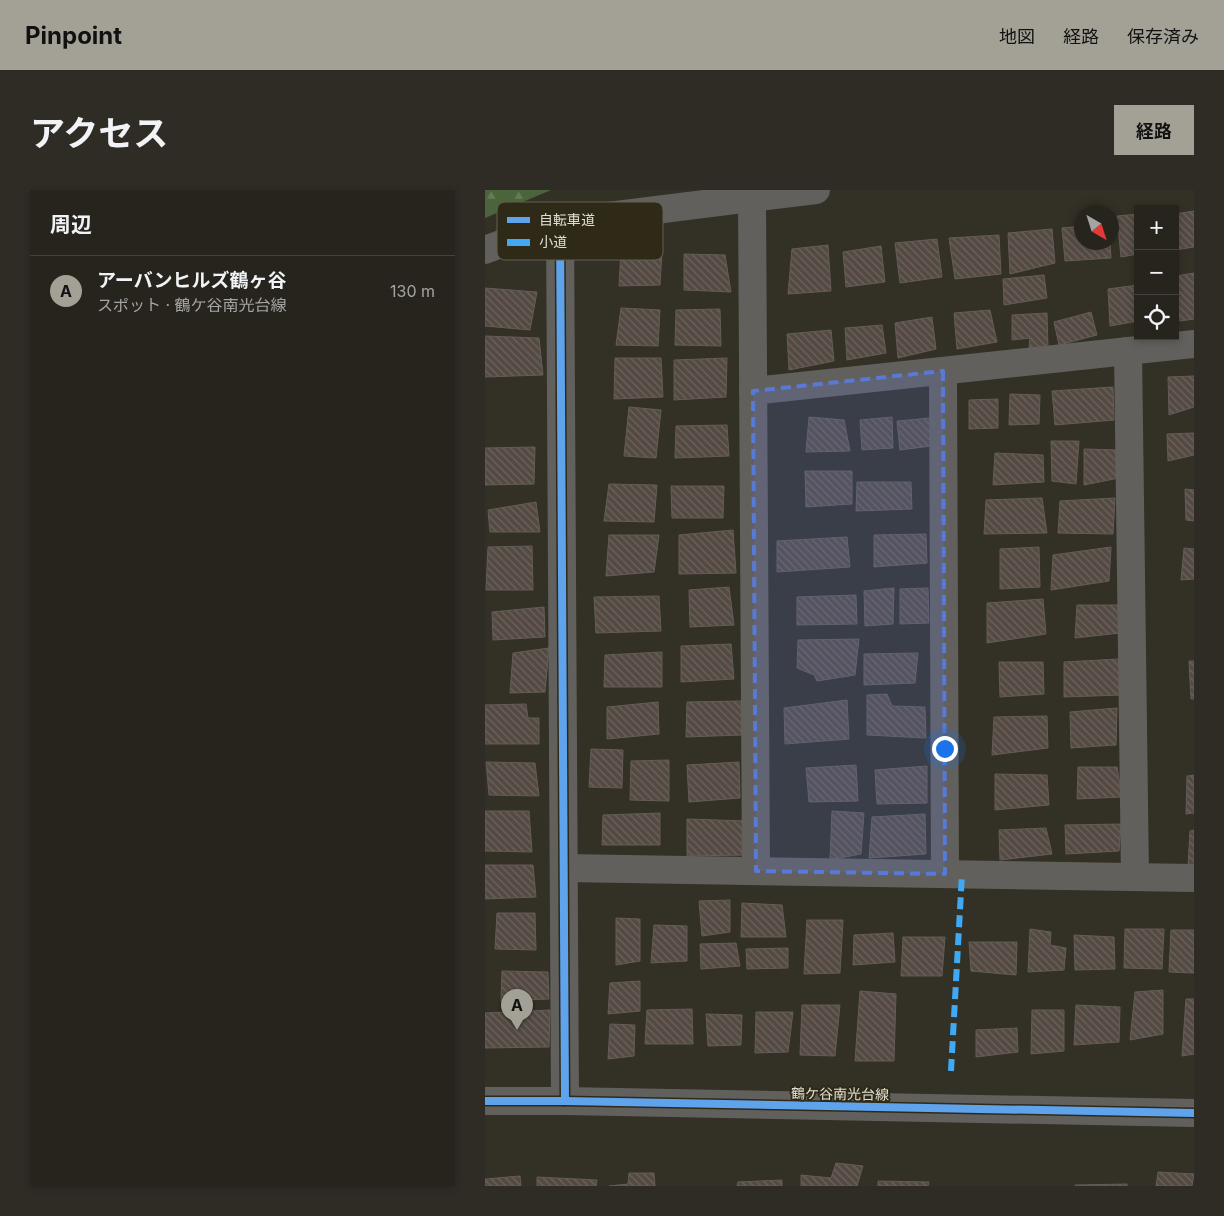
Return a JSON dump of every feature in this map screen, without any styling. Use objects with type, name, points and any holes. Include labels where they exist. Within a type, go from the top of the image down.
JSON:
[{"type":"street","points":[[663,209],[816,190]]},
{"type":"street","points":[[752,198],[756,871]]},
{"type":"street","points":[[485,250],[497,246]]},
{"type":"street","points":[[561,260],[565,1102]]},
{"type":"street","points":[[753,391],[1194,344]]},
{"type":"street","points":[[1128,351],[1135,877]]},
{"type":"street","points":[[943,371],[945,874]]},
{"type":"street","points":[[564,868],[1194,878]]},
{"type":"street","name":"鶴ケ谷南光台線","points":[[485,1102],[1194,1112]]},
{"type":"highlighted area","points":[[943,371],[945,874],[756,871],[753,391]]},
{"type":"green space","points":[[485,190],[551,190],[523,202],[497,202],[497,213],[485,218]]},
{"type":"building","points":[[1194,211],[1194,247],[1179,249],[1179,213]]},
{"type":"building","points":[[1134,214],[1134,255],[1121,257],[1119,216]]},
{"type":"building","points":[[1074,227],[1074,250],[1110,250],[1111,258],[1065,261],[1062,228]]},
{"type":"building","points":[[1052,229],[1055,263],[1010,274],[1008,233]]},
{"type":"building","points":[[999,235],[1001,274],[955,279],[949,238]]},
{"type":"building","points":[[937,239],[942,277],[900,283],[895,243]]},
{"type":"building","points":[[828,245],[831,291],[788,294],[792,249]]},
{"type":"building","points":[[881,246],[885,282],[846,287],[843,252]]},
{"type":"building","points":[[684,254],[725,255],[731,292],[684,290]]},
{"type":"building","points":[[620,260],[661,260],[660,285],[619,286]]},
{"type":"building","points":[[1194,273],[1194,319],[1180,321],[1179,276]]},
{"type":"building","points":[[1044,275],[1047,298],[1004,305],[1003,279]]},
{"type":"building","points":[[1134,286],[1134,322],[1110,326],[1108,289]]},
{"type":"building","points":[[485,288],[537,292],[530,330],[485,326]]},
{"type":"building","points":[[621,308],[660,310],[658,346],[616,345]]},
{"type":"building","points":[[720,309],[721,346],[675,345],[676,310]]},
{"type":"building","points":[[990,310],[997,342],[957,349],[954,313]]},
{"type":"building","points":[[1091,312],[1097,335],[1059,345],[1054,322]]},
{"type":"building","points":[[1047,313],[1048,348],[1029,350],[1030,338],[1012,340],[1012,315]]},
{"type":"building","points":[[932,317],[936,349],[898,358],[895,323]]},
{"type":"building","points":[[882,325],[886,353],[847,360],[845,328]]},
{"type":"building","points":[[831,330],[834,361],[789,370],[787,334]]},
{"type":"building","points":[[485,336],[539,338],[543,375],[485,377]]},
{"type":"building","points":[[615,358],[661,358],[663,397],[614,399]]},
{"type":"building","points":[[727,358],[726,397],[674,400],[674,360]]},
{"type":"building","points":[[1194,376],[1194,407],[1169,415],[1168,377]]},
{"type":"building","points":[[1113,387],[1114,420],[1055,425],[1052,391]]},
{"type":"building","points":[[1010,394],[1040,395],[1039,424],[1009,425]]},
{"type":"building","points":[[998,399],[998,428],[969,429],[969,400]]},
{"type":"building","points":[[629,407],[661,410],[656,458],[624,456]]},
{"type":"building","points":[[809,417],[844,420],[850,451],[806,452]]},
{"type":"building","points":[[892,417],[893,448],[862,450],[860,420]]},
{"type":"building","points":[[930,418],[931,446],[900,450],[897,421]]},
{"type":"building","points":[[727,425],[729,456],[675,458],[676,426]]},
{"type":"building","points":[[1194,433],[1194,455],[1168,461],[1167,434]]},
{"type":"building","points":[[1051,441],[1079,441],[1076,484],[1052,481]]},
{"type":"building","points":[[535,447],[534,484],[485,485],[485,448]]},
{"type":"building","points":[[1084,449],[1118,450],[1119,478],[1084,485]]},
{"type":"building","points":[[995,453],[1043,455],[1044,482],[993,485]]},
{"type":"building","points":[[805,471],[852,471],[852,504],[806,507]]},
{"type":"building","points":[[857,482],[911,482],[912,509],[856,511]]},
{"type":"building","points":[[609,484],[657,485],[654,522],[604,521]]},
{"type":"building","points":[[671,486],[724,486],[723,518],[672,518]]},
{"type":"building","points":[[1185,489],[1194,490],[1194,521],[1186,520]]},
{"type":"building","points":[[1042,498],[1047,533],[984,534],[986,500]]},
{"type":"building","points":[[1115,498],[1113,534],[1058,533],[1060,501]]},
{"type":"building","points":[[536,502],[540,532],[490,532],[488,510]]},
{"type":"building","points":[[733,530],[736,573],[679,574],[679,535]]},
{"type":"building","points":[[926,534],[927,563],[874,567],[874,535]]},
{"type":"building","points":[[609,535],[659,535],[654,572],[606,576]]},
{"type":"building","points":[[847,537],[850,567],[777,572],[777,541]]},
{"type":"building","points":[[532,546],[533,590],[486,590],[488,547]]},
{"type":"building","points":[[1039,547],[1040,587],[1000,589],[1000,549]]},
{"type":"building","points":[[1111,547],[1109,581],[1051,590],[1053,555]]},
{"type":"building","points":[[1184,548],[1194,549],[1194,579],[1181,580]]},
{"type":"building","points":[[729,587],[734,625],[690,627],[689,590]]},
{"type":"building","points":[[894,588],[893,624],[865,626],[864,591]]},
{"type":"building","points":[[928,588],[929,623],[900,624],[900,589]]},
{"type":"building","points":[[856,595],[857,624],[797,625],[797,597]]},
{"type":"building","points":[[659,596],[661,631],[596,633],[594,597]]},
{"type":"building","points":[[1043,599],[1046,634],[987,643],[987,603]]},
{"type":"building","points":[[1077,605],[1118,605],[1120,633],[1075,638]]},
{"type":"building","points":[[544,607],[545,637],[493,640],[492,612]]},
{"type":"building","points":[[859,639],[855,675],[817,681],[814,675],[797,668],[798,640]]},
{"type":"building","points":[[731,644],[734,679],[681,682],[681,646]]},
{"type":"building","points":[[549,648],[545,692],[510,693],[513,653]]},
{"type":"building","points":[[662,652],[662,687],[604,687],[605,655]]},
{"type":"building","points":[[918,653],[915,683],[864,685],[864,654]]},
{"type":"building","points":[[1119,659],[1121,695],[1064,697],[1064,662]]},
{"type":"building","points":[[1189,661],[1194,661],[1194,699],[1191,699]]},
{"type":"building","points":[[999,662],[1043,662],[1044,694],[1000,697]]},
{"type":"building","points":[[887,694],[892,706],[925,707],[926,738],[867,735],[867,695]]},
{"type":"building","points":[[847,700],[849,739],[785,744],[784,708]]},
{"type":"building","points":[[741,701],[742,735],[686,737],[687,702]]},
{"type":"building","points":[[658,702],[659,734],[607,739],[607,707]]},
{"type":"building","points":[[526,704],[528,718],[539,718],[539,744],[485,744],[485,705]]},
{"type":"building","points":[[1117,708],[1116,745],[1071,748],[1070,712]]},
{"type":"building","points":[[1047,716],[1048,748],[992,755],[994,717]]},
{"type":"building","points":[[591,749],[623,750],[622,788],[589,787]]},
{"type":"building","points":[[669,760],[669,801],[630,800],[631,761]]},
{"type":"building","points":[[486,762],[535,763],[539,796],[489,795]]},
{"type":"building","points":[[739,762],[740,798],[689,802],[687,765]]},
{"type":"building","points":[[856,765],[858,801],[809,802],[806,768]]},
{"type":"building","points":[[927,766],[927,803],[877,804],[875,770]]},
{"type":"building","points":[[1078,767],[1117,767],[1122,797],[1077,799]]},
{"type":"building","points":[[995,774],[1047,775],[1049,805],[995,810]]},
{"type":"building","points":[[1194,775],[1194,813],[1186,814],[1187,776]]},
{"type":"building","points":[[485,811],[529,811],[532,852],[485,851]]},
{"type":"building","points":[[832,811],[864,813],[861,854],[830,860]]},
{"type":"building","points":[[660,813],[660,845],[602,845],[603,815]]},
{"type":"building","points":[[925,814],[926,854],[869,858],[872,817]]},
{"type":"building","points":[[687,819],[747,821],[745,855],[687,856]]},
{"type":"building","points":[[1121,824],[1119,851],[1066,854],[1065,825]]},
{"type":"building","points":[[1046,828],[1052,854],[1000,860],[999,830]]},
{"type":"building","points":[[1194,830],[1194,865],[1188,866],[1190,831]]},
{"type":"building","points":[[485,865],[533,865],[536,897],[485,899]]},
{"type":"building","points":[[730,900],[730,932],[702,936],[699,901]]},
{"type":"building","points":[[742,903],[782,905],[786,937],[741,937]]},
{"type":"building","points":[[497,913],[535,913],[536,950],[495,949]]},
{"type":"building","points":[[616,918],[640,919],[640,961],[616,965]]},
{"type":"building","points":[[807,920],[843,920],[840,973],[804,974]]},
{"type":"building","points":[[654,925],[687,926],[687,961],[651,963]]},
{"type":"building","points":[[1030,929],[1051,932],[1050,945],[1066,948],[1064,970],[1028,972]]},
{"type":"building","points":[[1125,929],[1164,929],[1162,969],[1124,968]]},
{"type":"building","points":[[1171,930],[1194,930],[1194,973],[1169,972]]},
{"type":"building","points":[[893,933],[895,962],[853,965],[854,935]]},
{"type":"building","points":[[1074,935],[1114,937],[1115,969],[1075,970]]},
{"type":"building","points":[[903,937],[945,937],[942,976],[901,976]]},
{"type":"building","points":[[969,942],[1017,942],[1016,975],[971,971]]},
{"type":"building","points":[[736,943],[740,966],[701,969],[700,944]]},
{"type":"building","points":[[788,948],[788,968],[747,969],[746,949]]},
{"type":"building","points":[[502,971],[548,972],[549,999],[501,1001]]},
{"type":"building","points":[[640,981],[640,1011],[608,1014],[610,983]]},
{"type":"building","points":[[1163,990],[1163,1034],[1130,1040],[1135,992]]},
{"type":"building","points":[[860,991],[896,994],[894,1061],[855,1061]]},
{"type":"building","points":[[1186,999],[1194,999],[1194,1054],[1182,1056]]},
{"type":"building","points":[[802,1005],[840,1005],[835,1056],[800,1055]]},
{"type":"building","points":[[1076,1005],[1120,1007],[1119,1042],[1074,1045]]},
{"type":"building","points":[[692,1009],[693,1044],[645,1044],[647,1010]]},
{"type":"building","points":[[550,1010],[549,1047],[485,1048],[485,1013]]},
{"type":"building","points":[[1032,1010],[1064,1010],[1064,1051],[1031,1054]]},
{"type":"building","points":[[756,1012],[793,1012],[788,1052],[755,1053]]},
{"type":"building","points":[[706,1014],[742,1015],[741,1045],[708,1046]]},
{"type":"building","points":[[610,1024],[635,1025],[634,1056],[608,1059]]},
{"type":"building","points":[[1017,1028],[1018,1052],[976,1057],[976,1030]]},
{"type":"building","points":[[836,1163],[863,1166],[857,1186],[801,1186],[801,1175],[831,1178]]},
{"type":"building","points":[[1158,1172],[1194,1174],[1192,1186],[1156,1186]]},
{"type":"building","points":[[629,1173],[654,1173],[655,1186],[609,1186],[628,1184]]},
{"type":"building","points":[[520,1176],[521,1186],[485,1186],[485,1179]]},
{"type":"building","points":[[537,1177],[597,1180],[596,1186],[537,1186]]},
{"type":"building","points":[[782,1180],[782,1186],[737,1186],[738,1182]]},
{"type":"building","points":[[878,1181],[929,1182],[928,1186],[878,1186]]},
{"type":"building","points":[[1127,1184],[1127,1186],[1075,1186],[1075,1185]]},
{"type":"marked path","points":[[951,1071],[962,874]]},
{"type":"cycle path","points":[[560,260],[565,1101]]},
{"type":"cycle path","points":[[485,1101],[1194,1113]]},
{"type":"place","name":"アーバンヒルズ鶴ヶ谷","points":[[517,1030]]}]
